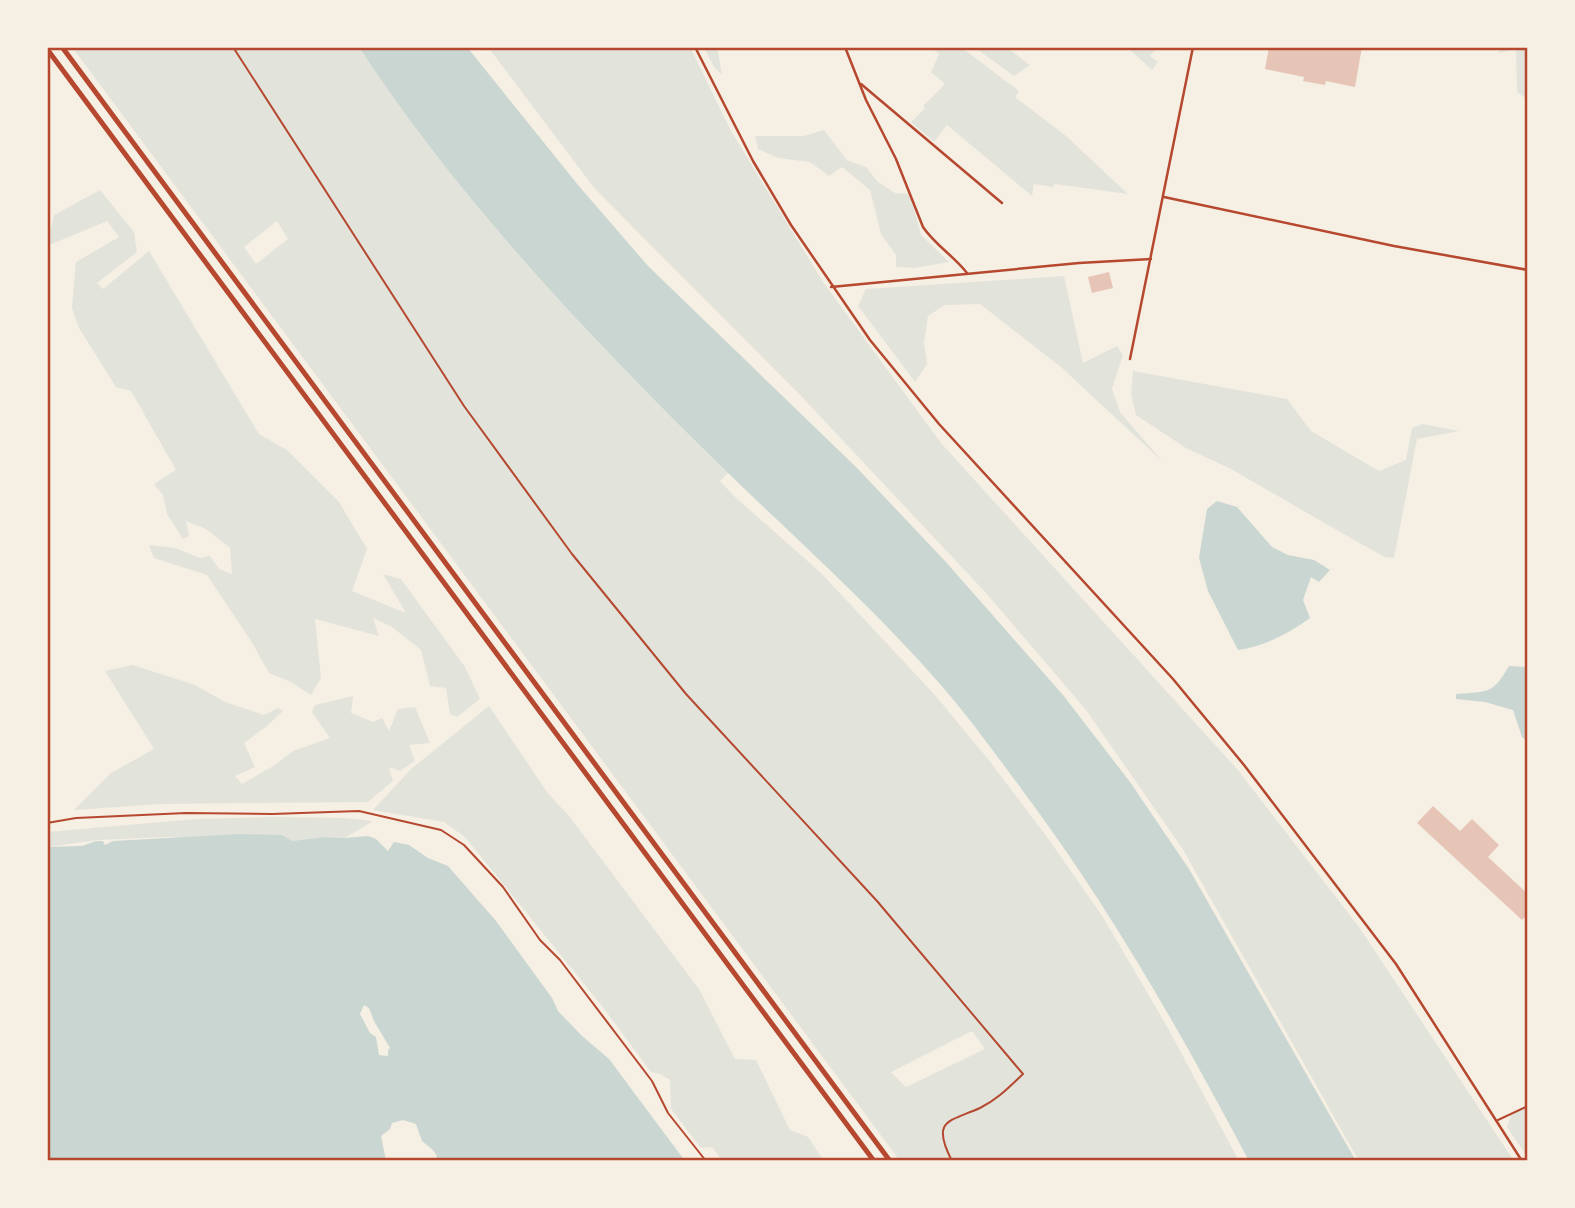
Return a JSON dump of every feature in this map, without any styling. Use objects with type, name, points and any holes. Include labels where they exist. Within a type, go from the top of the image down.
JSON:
[{"type":"highway","points":[[62,47],[890,1161]]},
{"type":"highway","points":[[47,49],[874,1161]]},
{"type":"street","points":[[695,47],[753,161],[831,287],[870,340],[939,424],[1173,679],[1244,765],[1396,964],[1522,1161]]},
{"type":"street","points":[[845,47],[866,100],[896,159],[923,228],[967,274]]},
{"type":"street","points":[[1130,359],[1193,47]]},
{"type":"street","points":[[859,82],[1002,203]]},
{"type":"street","points":[[1164,197],[1394,246],[1528,270]]},
{"type":"street","points":[[831,287],[1152,259]]},
{"type":"lane","points":[[1497,1121],[1528,1105]]},
{"type":"path","points":[[233,47],[451,386],[572,554],[686,694],[877,901],[1023,1074],[1004,1093],[949,1121],[942,1135],[952,1161]]},
{"type":"path","points":[[47,823],[76,818],[186,813],[359,811],[441,830],[464,845],[503,887],[540,940],[560,960],[652,1081],[668,1113],[706,1161]]},
{"type":"shaded area","points":[[72,47],[359,47],[441,162],[532,270],[628,373],[728,473],[720,481],[821,573],[935,695],[988,759],[1103,917],[1169,1030],[1239,1161],[900,1161]],"holes":[[[277,221],[288,239],[256,264],[244,247]],[[972,1031],[985,1049],[906,1087],[891,1072]]]},
{"type":"shaded area","points":[[359,47],[467,47],[578,185],[648,266],[857,468],[945,561],[1063,695],[1130,782],[1189,869],[1356,1161],[1249,1161],[1169,1016],[1113,923],[1053,832],[961,709],[889,628],[676,422],[531,269],[440,160]]},
{"type":"shaded area","points":[[488,47],[690,47],[731,131],[823,282],[941,443],[1237,769],[1359,927],[1514,1161],[1359,1161],[1182,848],[1086,710],[986,593],[802,397],[595,189]]},
{"type":"shaded area","points":[[704,47],[717,47],[722,75],[714,67]]},
{"type":"shaded area","points":[[930,47],[961,47],[1019,91],[1015,97],[1066,136],[1128,194],[1055,184],[1053,187],[1034,184],[1032,196],[947,125],[934,142],[911,122],[945,84],[931,72],[939,54]]},
{"type":"shaded area","points":[[974,47],[1006,47],[1030,65],[1014,76]]},
{"type":"shaded area","points":[[1127,47],[1158,47],[1150,56],[1158,62],[1152,70]]},
{"type":"shaded area","points":[[1499,47],[1528,47],[1528,96],[1524,97],[1517,92],[1516,49],[1499,53]]},
{"type":"shaded area","points":[[824,130],[847,160],[866,167],[877,181],[895,193],[910,194],[921,235],[949,262],[915,268],[896,267],[896,255],[881,234],[870,190],[842,167],[829,176],[810,162],[778,158],[758,149],[755,136],[804,136]]},
{"type":"shaded area","points":[[100,190],[134,232],[137,252],[97,283],[103,289],[149,251],[259,434],[287,450],[339,502],[367,549],[352,591],[406,613],[383,574],[401,579],[465,667],[480,699],[457,717],[450,714],[446,688],[430,686],[421,650],[392,627],[373,618],[379,636],[315,619],[321,678],[311,695],[291,682],[269,673],[207,575],[154,558],[149,545],[175,548],[200,558],[210,556],[219,569],[232,574],[230,548],[206,529],[186,521],[189,536],[183,539],[167,514],[163,495],[154,484],[176,470],[131,391],[116,387],[79,328],[72,308],[76,262],[119,237],[107,221],[47,246],[54,215]]},
{"type":"shaded area","points":[[1064,276],[1083,363],[1117,346],[1123,355],[1112,389],[1120,412],[1163,462],[1062,368],[980,304],[945,305],[928,316],[924,343],[927,364],[915,382],[858,306],[866,289]]},
{"type":"shaded area","points":[[1133,371],[1287,399],[1311,431],[1379,471],[1406,460],[1412,428],[1422,424],[1459,431],[1417,439],[1394,558],[1385,557],[1231,469],[1186,448],[1136,415],[1131,394]]},
{"type":"shaded area","points":[[1217,501],[1237,507],[1272,547],[1288,555],[1314,560],[1330,570],[1319,582],[1311,577],[1303,600],[1310,618],[1258,646],[1238,650],[1208,591],[1199,558],[1207,509]]},
{"type":"shaded area","points":[[133,665],[195,685],[225,702],[264,715],[278,708],[283,711],[244,743],[255,767],[235,776],[242,784],[293,751],[330,738],[312,712],[315,705],[353,696],[351,713],[373,722],[382,718],[389,731],[398,709],[415,707],[430,743],[409,745],[415,761],[400,771],[389,767],[393,781],[368,802],[161,804],[74,810],[111,773],[154,749],[105,671]]},
{"type":"shaded area","points":[[1509,666],[1528,667],[1528,742],[1522,737],[1513,710],[1485,702],[1456,699],[1456,694],[1493,687]]},
{"type":"shaded area","points":[[489,706],[547,792],[569,816],[699,989],[735,1059],[756,1060],[790,1130],[808,1137],[824,1161],[723,1161],[712,1147],[701,1148],[671,1109],[670,1080],[651,1072],[602,1006],[465,837],[444,822],[373,810],[411,769]]},
{"type":"shaded area","points":[[272,817],[373,821],[345,838],[324,837],[292,841],[168,837],[97,840],[47,847],[47,832],[196,819]]},
{"type":"shaded area","points":[[239,834],[282,835],[292,841],[368,836],[376,839],[388,851],[394,842],[409,845],[428,858],[448,866],[496,921],[552,998],[558,1011],[609,1059],[685,1161],[435,1161],[437,1156],[422,1141],[416,1124],[403,1120],[392,1123],[390,1129],[381,1136],[386,1161],[47,1161],[47,847],[82,846],[96,841],[103,841],[105,845],[113,841]],"holes":[[[364,1005],[369,1008],[390,1048],[388,1056],[379,1055],[376,1037],[370,1033],[360,1014]]]},
{"type":"shaded area","points":[[1528,1105],[1528,1158],[1507,1127],[1512,1113]]},
{"type":"building","points":[[1269,47],[1362,47],[1355,87],[1326,81],[1325,85],[1303,81],[1304,77],[1265,69]]},
{"type":"building","points":[[1109,272],[1113,288],[1092,293],[1088,277]]},
{"type":"building","points":[[1433,806],[1460,831],[1472,819],[1499,845],[1488,857],[1528,894],[1528,914],[1522,920],[1417,823]]}]
